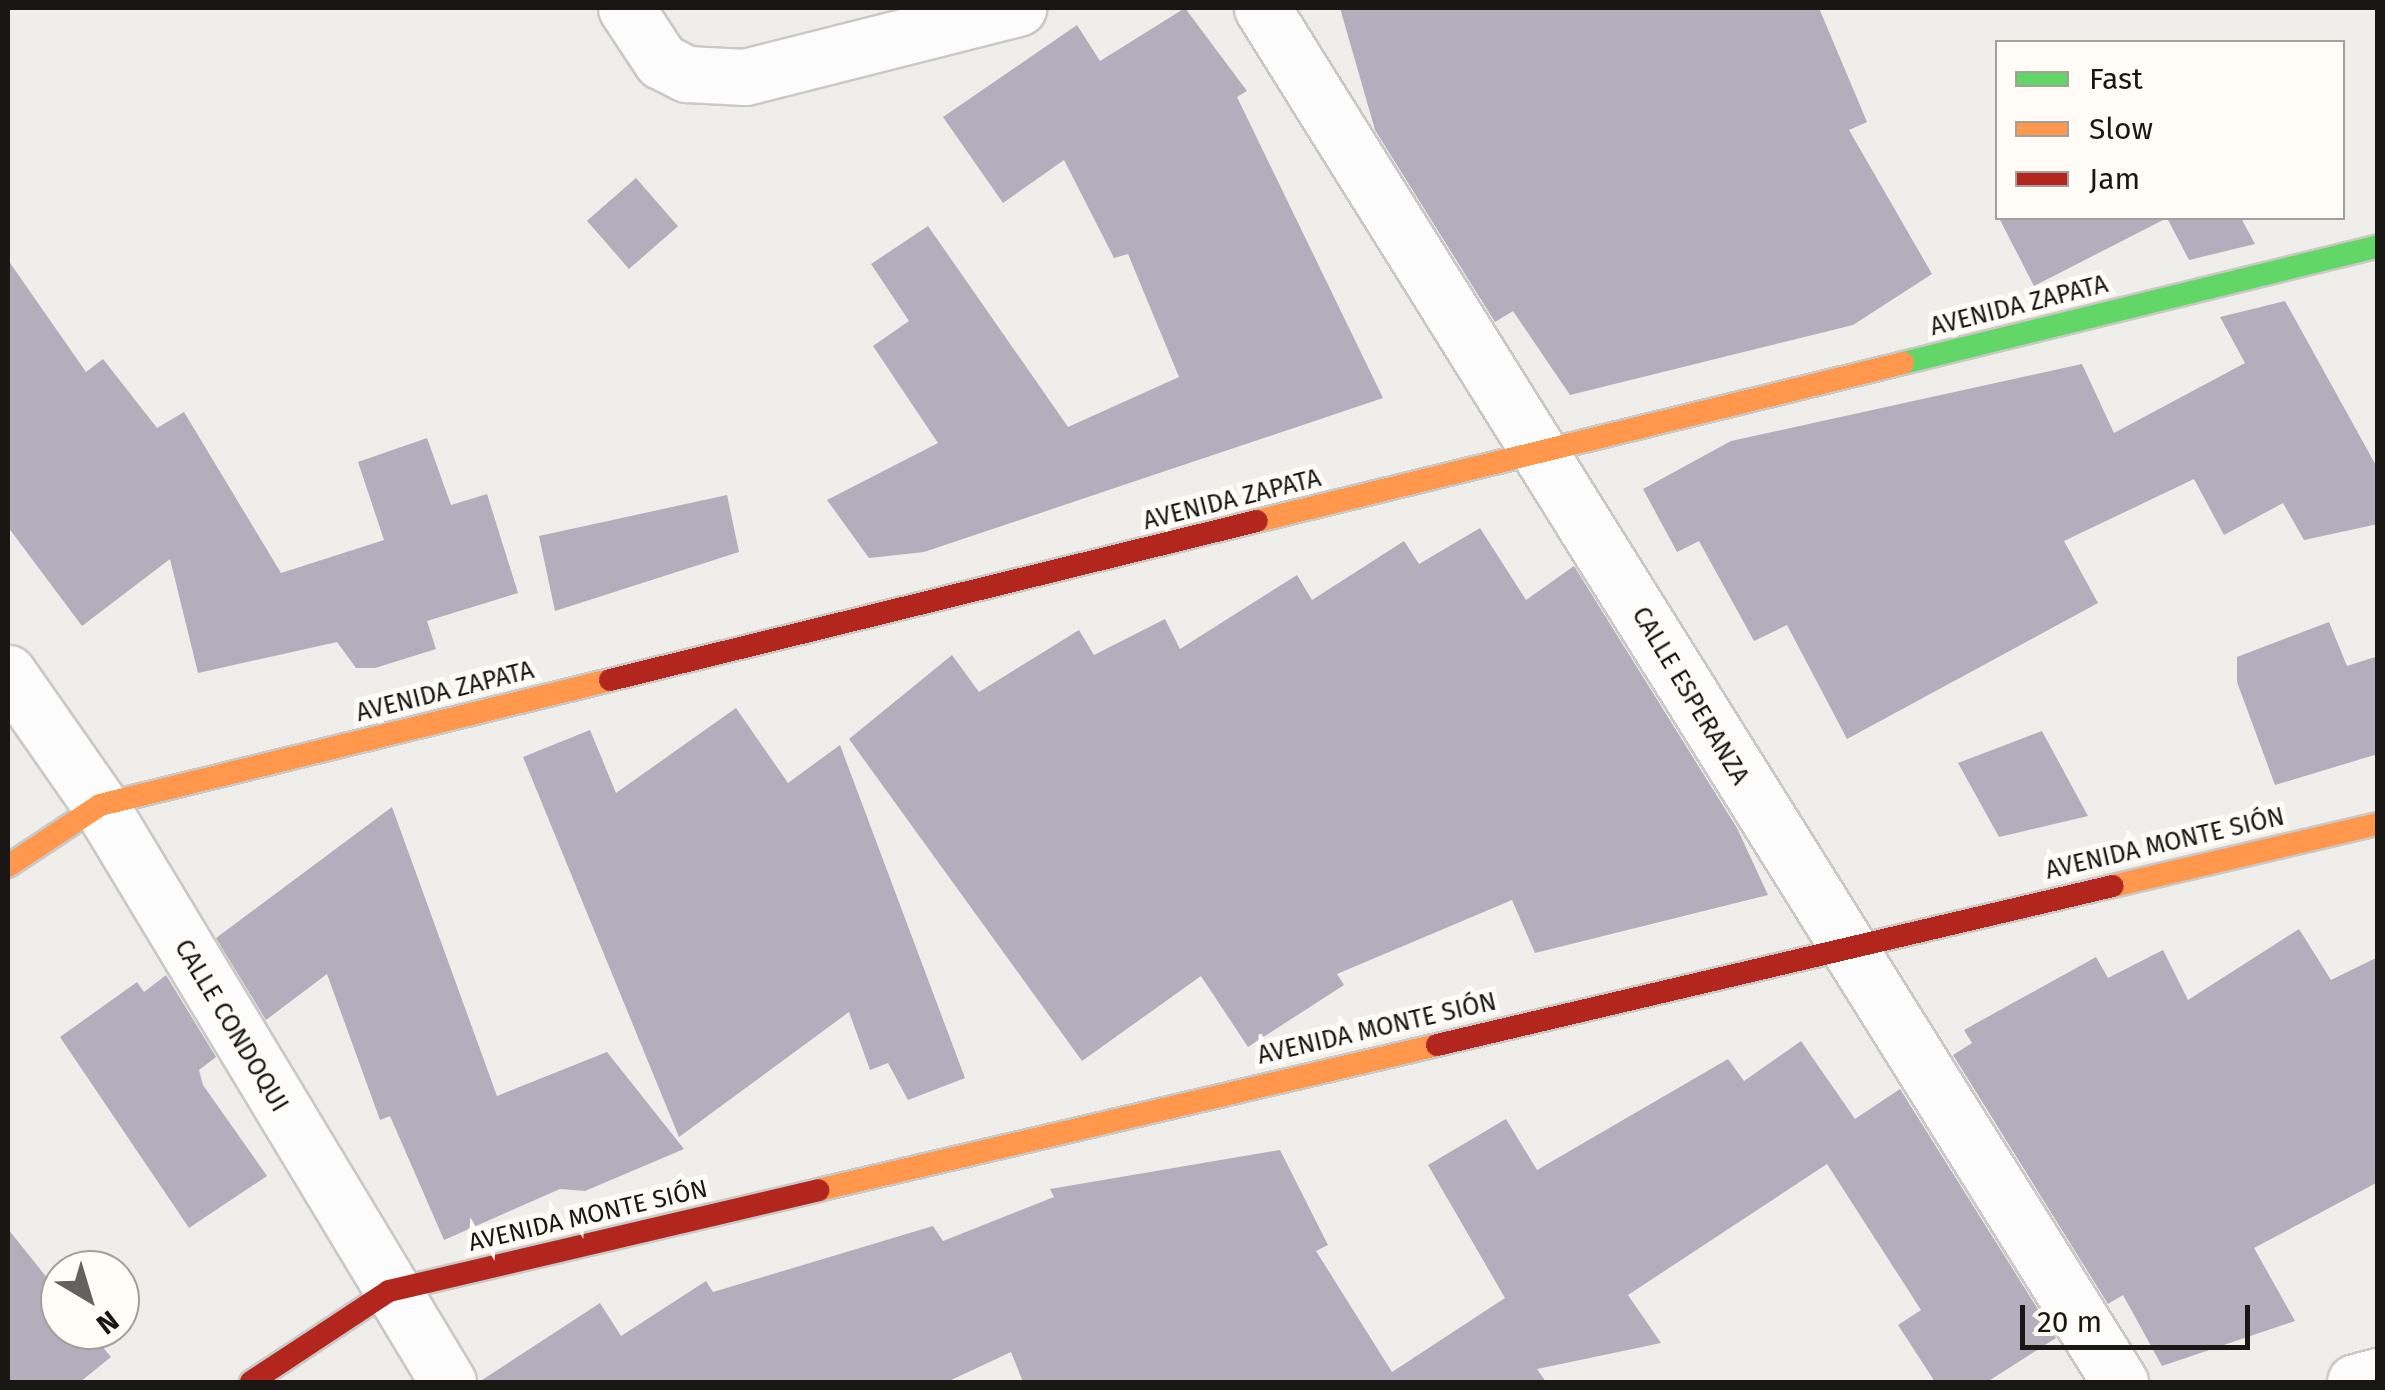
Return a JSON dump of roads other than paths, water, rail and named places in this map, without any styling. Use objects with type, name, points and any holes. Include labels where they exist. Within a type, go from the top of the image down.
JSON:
[{"type":"street","points":[[633,24],[687,74],[745,77],[1018,8]]},
{"type":"street","name":"CALLE ESPERANZA","points":[[1262,8],[1544,452],[1841,947],[2120,1382]]},
{"type":"street","name":"AVENIDA ZAPATA","points":[[8,866],[100,805],[2378,246]]},
{"type":"street","name":"CALLE CONDOQUI","points":[[8,673],[100,805],[389,1292],[448,1382]]},
{"type":"street","name":"AVENIDA MONTE SIÓN","points":[[251,1382],[389,1292],[1841,947],[2378,824]]},
{"type":"street","points":[[2355,1382],[2378,1376]]}]
